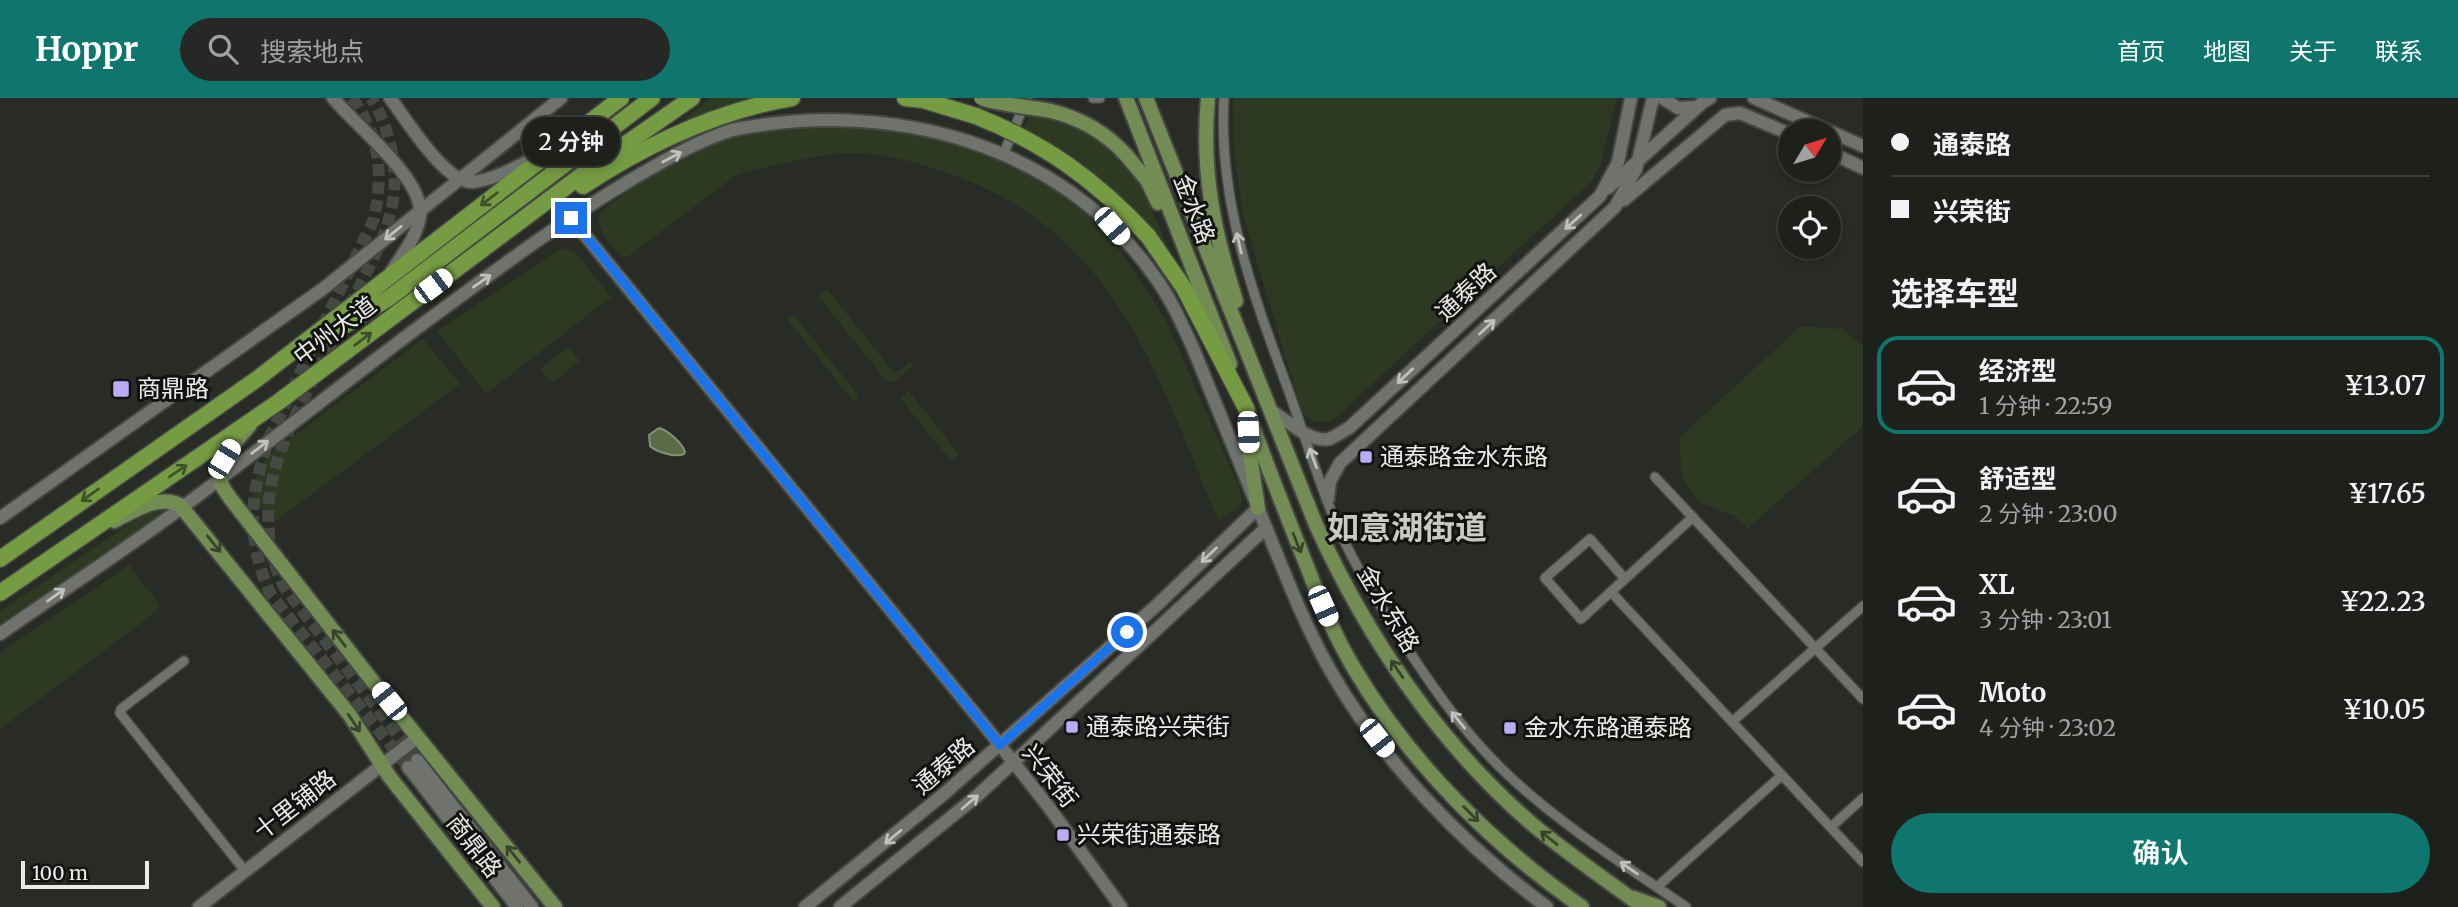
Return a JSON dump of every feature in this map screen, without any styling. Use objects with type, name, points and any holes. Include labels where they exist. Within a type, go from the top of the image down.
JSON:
[{"type":"highway","points":[[561,146],[607,98]]},
{"type":"highway","name":"中州大道","points":[[0,559],[257,379],[621,98]]},
{"type":"highway","points":[[257,379],[389,298],[652,98]]},
{"type":"highway","name":"中州大道","points":[[0,593],[257,416],[594,166],[692,98]]},
{"type":"highway","points":[[430,289],[601,175],[666,138],[726,115],[792,98]]},
{"type":"highway","points":[[905,98],[921,99],[976,116],[1030,140],[1056,155],[1097,186],[1148,236],[1184,288],[1247,410]]},
{"type":"main road","points":[[981,98],[1052,111],[1081,122],[1111,140],[1147,180],[1194,273],[1270,474],[1333,629],[1355,671],[1380,708],[1441,783],[1482,825],[1535,872],[1582,907]]},
{"type":"main road","name":"金水路","points":[[1126,98],[1194,273]]},
{"type":"main road","name":"金水东路","points":[[1146,98],[1336,568],[1384,649],[1422,705],[1456,748],[1505,799],[1566,852],[1643,907]]},
{"type":"main road","points":[[1208,98],[1208,183],[1218,245],[1270,410]]},
{"type":"main road","points":[[1247,410],[1258,508]]},
{"type":"main road","points":[[220,479],[224,459],[231,447],[257,416]]},
{"type":"main road","name":"商鼎路","points":[[220,479],[230,498],[555,907]]},
{"type":"main road","points":[[76,541],[155,502],[176,502],[183,507]]},
{"type":"main road","name":"商鼎路","points":[[183,507],[349,714],[382,764],[493,907]]},
{"type":"main road","points":[[1625,894],[1659,907]]},
{"type":"street","points":[[333,98],[380,144],[414,192],[421,211],[419,222],[405,251],[386,278]]},
{"type":"street","points":[[390,98],[440,163],[460,180],[470,182],[486,179],[561,146]]},
{"type":"street","points":[[0,518],[276,323],[561,98]]},
{"type":"street","points":[[1006,148],[1027,98]]},
{"type":"street","points":[[1093,98],[1100,98]]},
{"type":"street","points":[[1224,98],[1223,144],[1227,185],[1242,258],[1303,432],[1354,561],[1431,684],[1458,721],[1506,773],[1567,826],[1686,907]]},
{"type":"street","name":"通泰路","points":[[1270,410],[1317,438],[1329,439],[1349,428],[1600,196],[1618,162],[1631,98]]},
{"type":"street","name":"通泰路","points":[[1328,499],[1330,481],[1340,463],[1615,207],[1629,186],[1638,162],[1653,98]]},
{"type":"street","points":[[1661,98],[1678,108],[1697,107]]},
{"type":"street","points":[[1600,196],[1710,98]]},
{"type":"street","points":[[1754,98],[1863,146]]},
{"type":"street","points":[[0,634],[183,507],[449,305],[571,218],[628,182],[703,141],[734,129],[798,115],[835,111],[908,116],[978,135],[1048,172],[1089,202],[1122,236],[1157,279],[1193,348],[1313,639],[1331,672],[1396,763],[1459,832],[1494,866],[1547,907]]},
{"type":"street","points":[[1615,207],[1725,115],[1740,113],[1778,129]]},
{"type":"street","points":[[1841,158],[1863,168]]},
{"type":"street","points":[[1618,162],[1650,179]]},
{"type":"street","name":"兴荣街","points":[[571,218],[1000,745],[1121,907]]},
{"type":"street","points":[[1655,477],[1863,699]]},
{"type":"street","name":"通泰路","points":[[805,907],[887,842],[1000,745],[1157,605],[1258,508]]},
{"type":"street","points":[[1625,579],[1590,539],[1545,578],[1581,619],[1611,592],[1693,517]]},
{"type":"street","name":"通泰路","points":[[841,907],[913,850],[1013,763],[1266,528]]},
{"type":"street","points":[[1611,592],[1863,862]]},
{"type":"street","points":[[1733,721],[1863,606]]},
{"type":"street","points":[[184,661],[121,709],[120,713],[245,871]]},
{"type":"street","name":"十里铺路","points":[[199,907],[418,737]]},
{"type":"street","points":[[517,907],[413,764],[532,907]]},
{"type":"street","points":[[1657,887],[1782,775]]},
{"type":"street","points":[[1831,827],[1863,798]]},
{"type":"shaded area","points":[[711,98],[753,98],[687,120],[685,118]]},
{"type":"shaded area","points":[[1233,98],[1617,98],[1600,166],[1592,181],[1333,420],[1320,422],[1312,421],[1302,412],[1244,219],[1234,155]]},
{"type":"shaded area","points":[[810,116],[975,141],[1082,206],[1109,234],[1166,320],[1238,485],[1242,501],[1238,508],[1218,521],[1150,362],[1123,314],[1091,270],[1053,232],[1006,199],[950,174],[877,155],[852,153],[811,158],[735,176],[626,258],[615,250],[602,232],[600,212],[666,166],[692,152],[725,140]]},
{"type":"shaded area","points":[[1029,116],[1060,122],[1086,132],[1107,146],[1138,184],[1151,207],[1173,260],[1107,186],[1068,155],[1024,129]]},
{"type":"shaded area","points":[[567,248],[574,251],[611,297],[486,394],[437,331],[557,251]]},
{"type":"shaded area","points":[[827,289],[895,374],[910,362],[913,366],[895,381],[887,382],[818,296]]},
{"type":"shaded area","points":[[794,315],[860,397],[854,402],[788,320]]},
{"type":"shaded area","points":[[1801,326],[1843,329],[1863,346],[1863,426],[1747,529],[1735,516],[1698,502],[1682,478],[1679,438]]},
{"type":"shaded area","points":[[423,339],[460,384],[273,523],[253,498],[254,480],[267,456]]},
{"type":"shaded area","points":[[568,347],[580,361],[552,383],[540,369]]},
{"type":"shaded area","points":[[909,391],[959,454],[951,461],[900,398]]},
{"type":"shaded area","points":[[659,428],[678,441],[684,454],[666,454],[650,446],[649,435]]},
{"type":"shaded area","points":[[166,507],[169,511],[0,627],[0,611],[146,513]]},
{"type":"shaded area","points":[[129,565],[160,605],[156,612],[0,729],[0,653]]},
{"type":"tunnel","points":[[352,98],[369,127],[377,156],[379,171],[374,219],[269,438],[254,498],[254,535],[257,554],[271,595],[408,767]]},
{"type":"tunnel","points":[[349,307],[386,228],[394,188],[390,143],[371,98]]},
{"type":"tunnel","points":[[340,327],[280,452],[271,485],[268,517],[272,551],[284,587],[417,760]]},
{"type":"place","name":"商鼎路","points":[[121,389]]},
{"type":"place","name":"通泰路金水东路","points":[[1366,457]]},
{"type":"place","name":"通泰路兴荣街","points":[[1072,727]]},
{"type":"place","name":"金水东路通泰路","points":[[1510,728]]},
{"type":"place","name":"兴荣街通泰路","points":[[1063,835]]},
{"type":"district","name":"如意湖街道","points":[[1407,528]]},
{"type":"route","points":[[571,218],[1000,745],[1127,632]]}]
